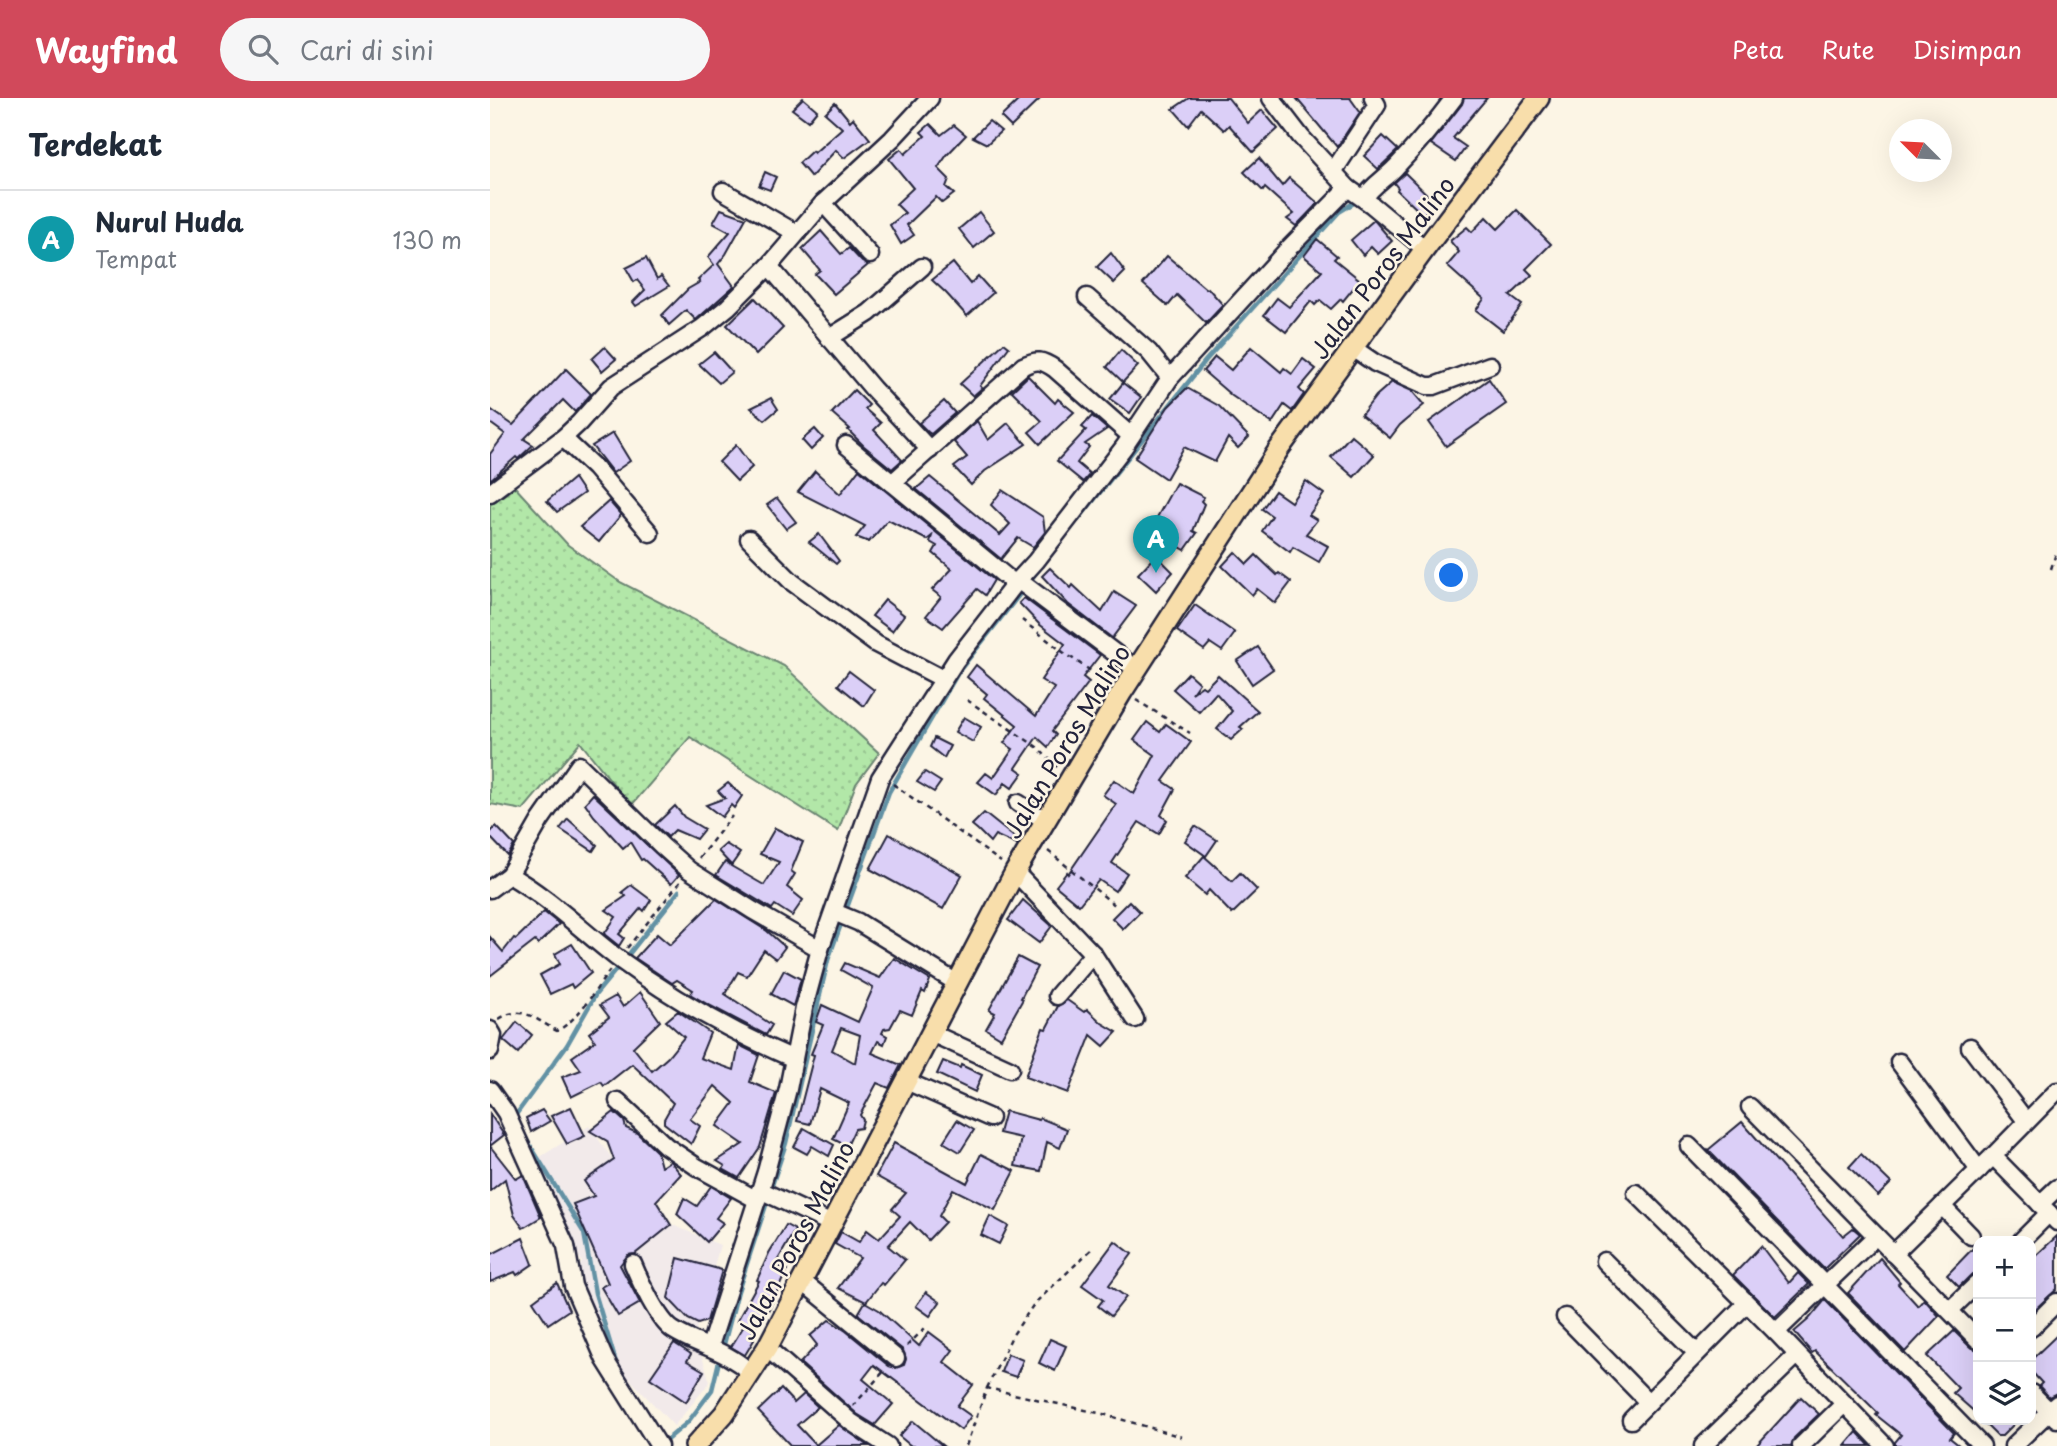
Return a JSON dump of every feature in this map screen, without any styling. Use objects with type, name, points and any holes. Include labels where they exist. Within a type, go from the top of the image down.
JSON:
[{"type":"main road","name":"Jalan Poros Malino","points":[[695,1446],[723,1414],[766,1348],[803,1282],[1015,872],[1136,669],[1279,449],[1539,98]]},
{"type":"street","points":[[490,493],[563,438],[611,387],[702,328],[728,307],[769,267],[823,204],[892,139],[930,98]]},
{"type":"street","points":[[1271,98],[1333,172],[1425,249]]},
{"type":"street","points":[[713,1348],[759,1195],[820,949],[838,913],[880,778],[943,679],[1017,582],[1037,561],[1131,436],[1170,378],[1289,248],[1358,194],[1437,122],[1454,98]]},
{"type":"street","points":[[1333,172],[1379,100]]},
{"type":"street","points":[[723,191],[796,233]]},
{"type":"street","points":[[823,204],[870,255]]},
{"type":"street","points":[[769,267],[930,450]]},
{"type":"street","points":[[829,338],[869,313],[922,267]]},
{"type":"street","points":[[1087,297],[1149,352],[1170,378]]},
{"type":"street","points":[[1353,348],[1374,363],[1427,386],[1434,386],[1490,365]]},
{"type":"street","points":[[892,482],[1023,366],[1034,360],[1042,360],[1055,369],[1131,436]]},
{"type":"street","points":[[563,438],[595,468],[650,533]]},
{"type":"street","points":[[846,445],[1017,582],[1136,669]]},
{"type":"street","points":[[749,539],[792,582],[876,644],[943,679]]},
{"type":"street","points":[[490,889],[509,875],[540,821],[579,765],[689,870],[820,949]]},
{"type":"street","points":[[1018,803],[1045,821]]},
{"type":"street","points":[[1015,872],[1093,954],[1135,1019]]},
{"type":"street","points":[[509,875],[533,890],[576,926],[678,1001],[720,1025],[794,1059]]},
{"type":"street","points":[[838,913],[858,922],[957,983]]},
{"type":"street","points":[[1057,996],[1093,954]]},
{"type":"street","points":[[490,1030],[493,1035],[490,1051]]},
{"type":"street","points":[[931,1033],[1010,1069]]},
{"type":"street","points":[[1970,1047],[2026,1121]]},
{"type":"street","points":[[1899,1062],[1979,1170]]},
{"type":"street","points":[[906,1081],[989,1118]]},
{"type":"street","points":[[490,1090],[506,1113],[566,1246],[573,1286],[604,1360],[658,1444]]},
{"type":"street","points":[[1894,1254],[2057,1091]]},
{"type":"street","points":[[618,1101],[666,1146],[697,1167],[832,1224]]},
{"type":"street","points":[[1750,1107],[1973,1335]]},
{"type":"street","points":[[1689,1146],[1982,1446]]},
{"type":"street","points":[[1993,1156],[2049,1213]]},
{"type":"street","points":[[2026,1236],[2049,1213],[2057,1188]]},
{"type":"street","points":[[1636,1193],[1776,1332],[1885,1446]]},
{"type":"street","points":[[1942,1206],[1971,1236]]},
{"type":"street","points":[[1776,1332],[1875,1236]]},
{"type":"street","points":[[1604,1261],[1697,1353]]},
{"type":"street","points":[[633,1264],[645,1292],[671,1329],[735,1359],[751,1373]]},
{"type":"street","points":[[803,1282],[896,1358]]},
{"type":"street","points":[[1950,1310],[1973,1288]]},
{"type":"street","points":[[2036,1323],[2057,1302]]},
{"type":"street","points":[[1631,1420],[1746,1304]]},
{"type":"street","points":[[1565,1317],[1648,1402]]},
{"type":"street","points":[[766,1348],[880,1444]]},
{"type":"street","points":[[1703,1446],[1797,1354]]},
{"type":"street","points":[[2013,1446],[2054,1411],[2036,1397]]},
{"type":"street","points":[[1801,1446],[1844,1404]]},
{"type":"path","points":[[2051,569],[2057,550]]},
{"type":"path","points":[[1022,620],[1122,692],[1190,733]]},
{"type":"path","points":[[967,700],[1037,747],[1069,779]]},
{"type":"path","points":[[894,784],[1015,872]]},
{"type":"path","points":[[1035,840],[1116,906]]},
{"type":"path","points":[[966,1446],[987,1388],[1012,1336],[1034,1304],[1093,1248]]},
{"type":"path","points":[[844,1416],[927,1326]]},
{"type":"path","points":[[987,1388],[1103,1414],[1182,1437]]},
{"type":"shaded area","points":[[589,1126],[654,1217],[720,1245],[695,1334],[710,1382],[674,1426],[604,1352],[574,1277],[582,1262],[523,1168]]},
{"type":"green space","points":[[515,487],[568,545],[620,582],[784,666],[879,753],[856,784],[838,831],[690,737],[631,806],[580,742],[523,810],[490,804],[490,505]]},
{"type":"building","points":[[803,98],[817,110],[808,121],[792,109]]},
{"type":"building","points":[[1021,98],[1041,98],[1011,127],[1001,117]]},
{"type":"building","points":[[1189,98],[1228,98],[1248,123],[1262,110],[1278,129],[1253,152],[1229,125],[1224,130],[1201,109],[1188,126],[1173,109]]},
{"type":"building","points":[[1296,98],[1350,98],[1360,112],[1337,147]]},
{"type":"building","points":[[1464,98],[1487,98],[1453,138],[1466,147],[1456,161],[1431,144]]},
{"type":"building","points":[[835,103],[850,121],[853,118],[870,139],[844,158],[836,150],[811,177],[799,163],[842,128],[825,113]]},
{"type":"building","points":[[989,121],[1001,131],[987,144],[973,137]]},
{"type":"building","points":[[930,124],[941,135],[954,125],[966,135],[938,168],[949,179],[946,187],[954,194],[942,203],[936,197],[907,225],[914,235],[901,244],[890,225],[905,213],[896,204],[913,188],[889,159],[901,149],[905,154],[925,136],[921,132]]},
{"type":"building","points":[[1383,136],[1398,150],[1378,169],[1364,156]]},
{"type":"building","points":[[1259,158],[1282,186],[1289,178],[1318,203],[1296,226],[1287,219],[1294,214],[1265,188],[1263,191],[1244,172]]},
{"type":"building","points":[[765,172],[776,177],[770,190],[759,186]]},
{"type":"building","points":[[1405,173],[1435,202],[1423,215],[1397,190],[1394,183]]},
{"type":"building","points":[[721,209],[746,218],[718,264],[734,286],[696,320],[686,310],[669,325],[662,315],[688,289],[700,282],[698,280],[714,265],[708,257],[730,232],[713,223]]},
{"type":"building","points":[[1517,210],[1551,244],[1526,269],[1532,275],[1510,296],[1522,305],[1503,331],[1476,310],[1484,299],[1447,266],[1459,252],[1450,241],[1467,227],[1472,232],[1486,217],[1498,229]]},
{"type":"building","points":[[979,212],[994,231],[974,248],[959,229]]},
{"type":"building","points":[[1374,220],[1392,241],[1378,254],[1371,247],[1363,255],[1351,240]]},
{"type":"building","points":[[821,231],[841,254],[849,248],[868,265],[834,294],[815,274],[820,270],[802,249]]},
{"type":"building","points":[[1317,239],[1337,256],[1334,259],[1360,280],[1343,301],[1341,299],[1331,309],[1320,300],[1315,305],[1311,301],[1286,332],[1264,315],[1277,298],[1289,307],[1322,271],[1304,256]]},
{"type":"building","points":[[1111,253],[1125,272],[1114,283],[1097,267]]},
{"type":"building","points":[[1167,256],[1208,288],[1223,305],[1206,323],[1177,295],[1168,306],[1143,284]]},
{"type":"building","points":[[646,258],[657,279],[661,276],[669,286],[636,306],[633,302],[645,290],[637,280],[634,282],[626,268]]},
{"type":"building","points":[[953,263],[970,284],[978,276],[993,293],[967,316],[932,280]]},
{"type":"building","points":[[755,298],[783,328],[756,355],[727,325]]},
{"type":"building","points":[[1004,343],[1009,347],[980,386],[982,388],[973,396],[960,384]]},
{"type":"building","points":[[605,347],[616,359],[602,371],[592,359]]},
{"type":"building","points":[[1251,347],[1281,372],[1284,368],[1292,374],[1303,359],[1316,369],[1299,389],[1304,394],[1292,411],[1284,405],[1272,423],[1232,396],[1203,371],[1215,357],[1231,370]]},
{"type":"building","points":[[1121,350],[1138,366],[1123,382],[1107,367]]},
{"type":"building","points":[[714,352],[732,372],[719,383],[699,364]]},
{"type":"building","points":[[566,369],[591,394],[575,412],[563,400],[524,439],[533,445],[490,480],[490,454],[505,434],[490,423],[490,409],[513,425]]},
{"type":"building","points":[[1028,376],[1055,403],[1058,399],[1074,412],[1040,444],[1029,432],[1042,421],[1012,391]]},
{"type":"building","points":[[1489,379],[1506,404],[1446,446],[1429,422]]},
{"type":"building","points":[[1392,382],[1412,391],[1424,405],[1400,425],[1390,438],[1361,415]]},
{"type":"building","points":[[1123,383],[1141,397],[1130,413],[1110,399]]},
{"type":"building","points":[[1187,388],[1219,406],[1249,437],[1238,448],[1228,438],[1215,462],[1184,447],[1166,479],[1135,458],[1168,407]]},
{"type":"building","points":[[854,390],[869,405],[865,409],[881,423],[874,430],[902,460],[892,469],[864,446],[832,413]]},
{"type":"building","points":[[771,398],[778,409],[765,420],[751,408]]},
{"type":"building","points":[[944,401],[955,413],[931,434],[919,423]]},
{"type":"building","points":[[1092,416],[1107,429],[1085,444],[1089,447],[1077,463],[1090,474],[1083,482],[1057,461],[1086,430],[1082,427]]},
{"type":"building","points":[[977,421],[988,440],[1008,423],[1026,444],[985,471],[971,485],[954,467],[967,457],[954,442]]},
{"type":"building","points":[[815,429],[823,438],[811,450],[802,440]]},
{"type":"building","points":[[613,433],[630,461],[613,473],[592,446]]},
{"type":"building","points":[[1351,435],[1374,455],[1354,477],[1331,457]]},
{"type":"building","points":[[736,445],[752,467],[737,481],[719,462]]},
{"type":"building","points":[[859,469],[994,580],[985,595],[977,589],[943,628],[926,616],[941,597],[932,590],[952,569],[933,553],[937,546],[930,542],[932,536],[927,540],[888,520],[869,542],[856,537],[865,526],[798,492],[815,471],[840,494]]},
{"type":"building","points":[[930,477],[1000,535],[1010,524],[991,505],[1002,490],[1043,517],[1045,532],[1033,547],[1018,538],[1001,559],[916,489]]},
{"type":"building","points":[[574,478],[584,493],[557,512],[547,501]]},
{"type":"building","points":[[1306,481],[1324,494],[1309,515],[1317,520],[1306,534],[1328,546],[1319,562],[1293,547],[1290,552],[1262,531],[1272,516],[1262,509],[1275,491],[1291,502]]},
{"type":"building","points":[[1176,483],[1204,497],[1201,501],[1204,504],[1193,531],[1197,533],[1185,550],[1150,530]]},
{"type":"building","points":[[777,498],[796,522],[786,529],[767,505]]},
{"type":"building","points":[[609,501],[621,515],[599,542],[580,527]]},
{"type":"building","points":[[819,534],[839,561],[836,564],[809,542]]},
{"type":"building","points":[[1235,552],[1247,564],[1256,555],[1277,575],[1279,573],[1291,582],[1275,603],[1257,589],[1252,595],[1222,566]]},
{"type":"building","points":[[1156,555],[1173,572],[1156,591],[1138,574]]},
{"type":"building","points":[[1050,568],[1102,612],[1114,592],[1136,606],[1112,638],[1068,604],[1042,576]]},
{"type":"building","points":[[1024,598],[1100,655],[1083,677],[1089,682],[1052,731],[1056,735],[1048,747],[1037,737],[1016,768],[1023,773],[1012,788],[1005,783],[996,795],[978,782],[986,773],[993,778],[1013,749],[1004,743],[1017,725],[984,698],[987,694],[967,677],[976,665],[1036,716],[1054,688],[1041,680],[1065,644],[1039,624],[1019,603]]},
{"type":"building","points":[[885,600],[904,615],[892,631],[872,616]]},
{"type":"building","points":[[1195,605],[1235,633],[1222,651],[1210,643],[1204,650],[1177,631]]},
{"type":"building","points":[[1258,647],[1273,669],[1252,684],[1237,661]]},
{"type":"building","points":[[849,671],[874,690],[864,706],[838,685]]},
{"type":"building","points":[[1188,673],[1199,683],[1192,693],[1202,686],[1205,688],[1218,675],[1258,711],[1240,727],[1243,729],[1231,740],[1217,729],[1232,711],[1216,693],[1199,712],[1173,689]]},
{"type":"building","points":[[964,717],[981,727],[973,742],[955,732]]},
{"type":"building","points":[[1147,722],[1160,732],[1166,724],[1191,742],[1163,781],[1175,789],[1161,815],[1167,820],[1159,834],[1139,822],[1112,863],[1127,873],[1115,891],[1099,880],[1079,905],[1056,886],[1067,872],[1068,874],[1116,804],[1103,795],[1114,780],[1134,794],[1155,755],[1134,740]]},
{"type":"building","points":[[934,738],[950,746],[944,758],[930,747]]},
{"type":"building","points":[[925,772],[941,782],[934,792],[917,782]]},
{"type":"building","points":[[728,783],[742,796],[734,808],[731,805],[722,817],[706,805],[725,798],[718,791]]},
{"type":"building","points":[[593,794],[679,875],[671,884],[641,860],[630,842],[623,848],[594,816],[585,803]]},
{"type":"building","points":[[675,806],[684,817],[704,829],[696,839],[675,830],[668,837],[655,825]]},
{"type":"building","points":[[984,813],[1019,841],[1017,845],[995,835],[990,842],[972,825]]},
{"type":"building","points":[[568,819],[597,845],[593,851],[560,829]]},
{"type":"building","points":[[496,826],[514,845],[508,856],[490,837]]},
{"type":"building","points":[[1195,826],[1217,840],[1206,856],[1185,841]]},
{"type":"building","points":[[775,828],[803,842],[791,871],[795,874],[787,887],[803,900],[792,916],[775,905],[772,909],[716,875],[725,862],[731,865],[718,851],[726,844],[740,853],[731,866],[764,885],[779,862],[760,854]]},
{"type":"building","points":[[889,834],[962,875],[943,909],[870,869]]},
{"type":"building","points":[[1204,856],[1232,881],[1240,873],[1257,890],[1232,914],[1209,890],[1205,895],[1185,878]]},
{"type":"building","points":[[631,885],[651,900],[644,911],[641,908],[619,934],[624,938],[619,946],[604,934],[616,917],[606,910],[626,896],[622,892]]},
{"type":"building","points":[[716,899],[767,931],[785,947],[776,959],[764,950],[747,976],[738,972],[725,994],[772,1025],[766,1035],[707,1004],[690,994],[693,990],[677,980],[672,983],[635,958],[657,934],[670,945]]},
{"type":"building","points":[[1023,900],[1052,926],[1039,943],[1008,920]]},
{"type":"building","points":[[1129,901],[1140,912],[1123,929],[1112,918]]},
{"type":"building","points":[[544,912],[559,924],[538,944],[535,941],[490,976],[490,937],[503,952],[514,938]]},
{"type":"building","points":[[572,944],[591,973],[573,988],[571,984],[550,994],[540,975],[560,964],[555,954]]},
{"type":"building","points":[[1018,957],[1037,967],[1001,1038],[986,1029],[995,1013],[989,1010]]},
{"type":"building","points":[[894,958],[930,980],[912,1015],[900,1010],[890,1028],[884,1029],[882,1033],[887,1036],[884,1044],[878,1041],[872,1053],[901,1065],[889,1088],[877,1083],[860,1115],[863,1120],[861,1128],[855,1129],[847,1146],[833,1139],[849,1103],[820,1089],[810,1124],[797,1121],[814,1055],[811,1054],[823,1025],[816,1022],[822,1005],[858,1022],[873,988],[841,970],[845,963],[880,978]],"holes":[[[841,1028],[860,1035],[855,1063],[832,1050]]]},
{"type":"building","points":[[784,970],[801,979],[793,1006],[771,994]]},
{"type":"building","points":[[640,992],[660,1021],[633,1047],[652,1071],[684,1037],[666,1021],[678,1011],[710,1033],[700,1058],[734,1070],[739,1045],[759,1055],[750,1082],[776,1093],[760,1147],[739,1178],[723,1169],[725,1166],[717,1161],[743,1144],[717,1126],[734,1103],[715,1086],[690,1119],[700,1126],[691,1144],[664,1123],[673,1103],[632,1064],[604,1086],[601,1082],[571,1097],[562,1077],[581,1070],[572,1057],[595,1041],[589,1033],[609,1017],[600,1005],[616,996],[623,1007]]},
{"type":"building","points":[[1067,1000],[1084,1012],[1087,1009],[1117,1032],[1104,1046],[1091,1035],[1068,1093],[1025,1077],[1043,1028],[1046,1029],[1058,1006]]},
{"type":"building","points":[[517,1022],[532,1035],[518,1053],[503,1040]]},
{"type":"building","points":[[943,1061],[960,1068],[961,1065],[982,1075],[975,1092],[937,1074]]},
{"type":"building","points":[[571,1107],[585,1136],[567,1144],[551,1116]]},
{"type":"building","points":[[542,1110],[550,1121],[531,1132],[526,1118]]},
{"type":"building","points":[[1005,1111],[1039,1120],[1040,1118],[1067,1129],[1060,1148],[1047,1142],[1041,1171],[1015,1166],[1021,1138],[999,1133]]},
{"type":"building","points":[[614,1112],[624,1121],[626,1128],[637,1133],[657,1152],[661,1167],[670,1161],[681,1174],[656,1201],[671,1225],[635,1254],[628,1255],[620,1265],[640,1303],[618,1316],[601,1287],[608,1283],[573,1204],[594,1196],[584,1181],[614,1160],[607,1141],[590,1131]]},
{"type":"building","points":[[490,1114],[504,1135],[490,1146]]},
{"type":"building","points":[[957,1120],[974,1130],[960,1152],[943,1142]]},
{"type":"building","points":[[1742,1122],[1843,1236],[1853,1228],[1860,1234],[1824,1269],[1708,1150]]},
{"type":"building","points":[[804,1128],[834,1145],[829,1156],[812,1146],[807,1154],[794,1147]]},
{"type":"building","points":[[894,1143],[967,1183],[981,1154],[1015,1171],[995,1210],[953,1189],[939,1216],[945,1222],[928,1240],[910,1222],[888,1246],[905,1260],[866,1302],[838,1288],[860,1258],[835,1244],[841,1232],[859,1242],[867,1230],[879,1239],[900,1216],[892,1209],[906,1193],[876,1176]]},
{"type":"building","points":[[490,1146],[516,1179],[523,1175],[541,1217],[523,1228],[514,1215],[505,1179],[490,1191]]},
{"type":"building","points":[[1861,1154],[1891,1183],[1878,1196],[1849,1167]]},
{"type":"building","points":[[711,1186],[731,1198],[716,1218],[723,1223],[707,1242],[677,1214],[684,1198],[697,1206]]},
{"type":"building","points":[[990,1216],[1008,1226],[999,1244],[981,1235]]},
{"type":"building","points":[[786,1225],[795,1230],[775,1265],[787,1270],[767,1313],[763,1311],[750,1338],[754,1340],[745,1355],[731,1347],[745,1324],[737,1321],[759,1281],[757,1280],[769,1253]]},
{"type":"building","points":[[2057,1236],[2057,1289],[2036,1308],[2036,1299],[2036,1255]]},
{"type":"building","points":[[523,1238],[533,1264],[517,1275],[515,1272],[490,1282],[490,1255]]},
{"type":"building","points":[[1115,1241],[1132,1254],[1109,1285],[1126,1297],[1111,1316],[1098,1306],[1103,1300],[1082,1285]]},
{"type":"building","points":[[1761,1246],[1789,1283],[1798,1273],[1809,1284],[1775,1317],[1733,1275]]},
{"type":"building","points":[[1973,1248],[1973,1274],[1959,1287],[1947,1275]]},
{"type":"building","points":[[678,1258],[722,1270],[707,1321],[698,1324],[688,1319],[668,1298]]},
{"type":"building","points":[[1880,1258],[1918,1306],[1924,1299],[1939,1316],[1905,1352],[1848,1293]]},
{"type":"building","points":[[557,1283],[569,1310],[548,1324],[533,1301]]},
{"type":"building","points":[[926,1292],[940,1302],[930,1316],[916,1306]]},
{"type":"building","points":[[1825,1300],[1954,1433],[1950,1438],[1960,1446],[1895,1446],[1901,1435],[1876,1415],[1878,1413],[1815,1351],[1812,1353],[1794,1332]]},
{"type":"building","points":[[865,1302],[879,1310],[919,1346],[929,1332],[953,1350],[944,1362],[973,1385],[957,1406],[971,1416],[961,1430],[874,1365],[863,1379],[893,1404],[875,1425],[857,1414],[800,1363],[817,1345],[810,1336],[829,1320],[889,1366],[895,1368],[904,1365],[906,1359],[903,1350],[858,1314]]},
{"type":"building","points":[[1954,1331],[1973,1348],[1973,1411],[1953,1393],[1958,1388],[1927,1356]]},
{"type":"building","points":[[2057,1335],[2057,1393],[2049,1397],[2039,1386],[2042,1383],[2036,1376],[2036,1355]]},
{"type":"building","points":[[1050,1339],[1066,1346],[1055,1371],[1039,1363]]},
{"type":"building","points":[[674,1343],[691,1354],[687,1361],[704,1371],[686,1402],[650,1378]]},
{"type":"building","points":[[1008,1354],[1023,1360],[1016,1377],[1001,1372]]},
{"type":"building","points":[[781,1389],[794,1403],[804,1394],[818,1407],[797,1425],[816,1445],[839,1425],[869,1446],[791,1446],[758,1411]]},
{"type":"building","points":[[1801,1397],[1819,1414],[1794,1438],[1791,1446],[1756,1446]]},
{"type":"building","points":[[913,1421],[943,1446],[911,1446],[899,1436]]},
{"type":"building","points":[[1986,1425],[2013,1425],[2002,1436],[1997,1436]]},
{"type":"building","points":[[1857,1432],[1870,1446],[1845,1446]]},
{"type":"waterway","points":[[1078,520],[1206,360],[1339,212],[1357,201]]},
{"type":"waterway","points":[[1028,583],[1040,568]]},
{"type":"waterway","points":[[770,1191],[786,1143],[828,960],[889,792],[959,671],[1023,590]]},
{"type":"waterway","points":[[625,959],[679,891]]},
{"type":"waterway","points":[[517,1119],[515,1116],[567,1045],[596,994],[619,966]]},
{"type":"waterway","points":[[525,1137],[584,1233],[595,1293],[617,1366]]},
{"type":"waterway","points":[[723,1348],[738,1291],[768,1199]]},
{"type":"waterway","points":[[663,1443],[688,1422],[712,1390],[720,1357]]},
{"type":"place","name":"Nurul Huda","points":[[1156,573]]}]
